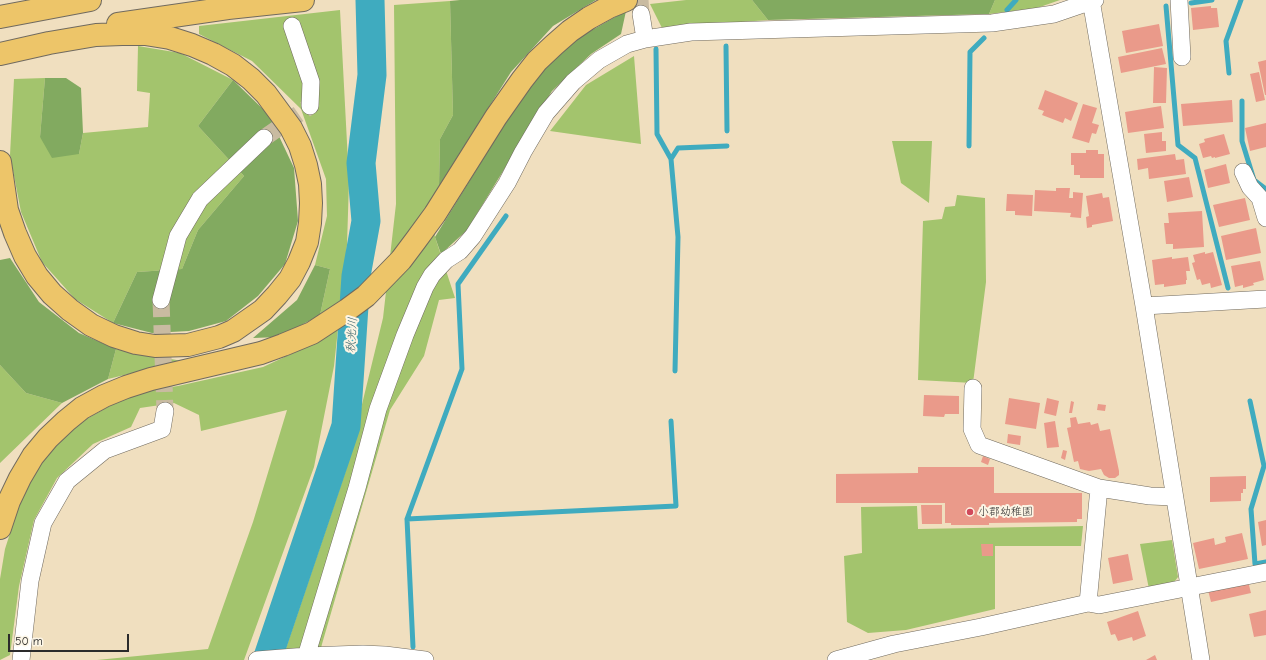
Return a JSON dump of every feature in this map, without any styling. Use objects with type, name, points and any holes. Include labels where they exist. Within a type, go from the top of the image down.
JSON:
[{"type":"highway","points":[[0,17],[90,0]]},
{"type":"highway","points":[[0,46],[48,36],[170,16],[303,0]]},
{"type":"highway","points":[[0,528],[9,501],[33,456],[48,438],[82,408],[104,396],[151,379],[262,353],[283,345],[312,333],[366,296],[401,260],[436,214],[496,117],[537,61],[559,40],[589,18],[609,7],[633,7]]},
{"type":"highway","points":[[0,54],[49,43],[96,35],[145,34],[170,38],[192,45],[213,54],[232,65],[251,79],[266,94],[280,111],[300,146],[306,165],[311,197],[310,223],[307,242],[293,274],[277,294],[263,310],[233,331],[219,337],[188,345],[155,346],[136,343],[114,336],[91,325],[70,310],[52,294],[36,276],[14,233],[7,210],[0,162]]},
{"type":"highway","points":[[0,50],[48,36]]},
{"type":"street","points":[[304,658],[357,488],[378,409],[425,287],[432,275],[446,260],[460,251],[473,236],[507,183],[546,113],[573,82],[599,60],[627,44],[645,39],[691,32],[992,23],[1054,14],[1091,0],[1095,0]]},
{"type":"street","points":[[1091,0],[1144,306],[1201,660]]},
{"type":"street","points":[[1179,0],[1182,57]]},
{"type":"street","points":[[633,7],[645,39]]},
{"type":"street","points":[[292,26],[311,82],[310,106]]},
{"type":"street","points":[[161,300],[178,236],[200,199],[264,138]]},
{"type":"street","points":[[1244,172],[1250,187],[1260,198],[1266,218]]},
{"type":"street","points":[[1144,306],[1266,299]]},
{"type":"street","points":[[973,388],[972,429],[979,445],[1099,488],[1150,496],[1174,497]]},
{"type":"street","points":[[21,660],[30,581],[43,523],[67,481],[106,450],[162,429],[164,411]]},
{"type":"street","points":[[1088,603],[1099,488]]},
{"type":"street","points":[[836,660],[894,644],[981,627],[1088,603],[1099,605],[1266,572]]},
{"type":"street","points":[[257,660],[362,654],[425,660]]},
{"type":"green space","points":[[596,0],[553,26],[511,72],[439,186],[440,139],[453,115],[450,1]]},
{"type":"green space","points":[[686,0],[752,0],[768,20],[662,28],[650,4]]},
{"type":"green space","points":[[752,0],[995,0],[989,14],[768,20]]},
{"type":"green space","points":[[995,0],[1060,0],[1037,8],[989,14]]},
{"type":"green space","points":[[450,1],[453,115],[440,139],[439,186],[429,204],[435,237],[455,298],[439,300],[424,356],[390,410],[318,660],[282,660],[346,470],[383,318],[396,204],[394,5]]},
{"type":"green space","points":[[340,10],[349,181],[347,245],[334,366],[314,467],[244,660],[97,660],[208,649],[253,522],[287,410],[201,431],[199,415],[174,403],[140,408],[131,427],[93,444],[57,478],[34,520],[19,586],[10,655],[0,660],[0,579],[5,549],[20,502],[45,455],[83,421],[133,393],[178,386],[263,367],[321,339],[320,315],[330,269],[315,265],[327,216],[326,179],[301,109],[252,61],[199,34],[199,26]]},
{"type":"green space","points":[[626,11],[621,34],[591,54],[552,91],[467,230],[441,254],[435,237],[528,86],[569,43]]},
{"type":"green space","points":[[138,46],[180,53],[233,80],[198,126],[244,176],[198,230],[182,269],[137,272],[113,323],[75,299],[42,262],[21,212],[10,155],[14,79],[45,78],[40,137],[79,154],[83,133],[148,127],[150,93],[137,91]]},
{"type":"green space","points":[[634,56],[641,144],[550,131],[586,85]]},
{"type":"green space","points":[[45,78],[66,78],[81,88],[83,133],[79,154],[52,158],[40,137]]},
{"type":"green space","points":[[233,80],[269,115],[294,168],[298,221],[285,264],[258,296],[226,321],[189,331],[152,333],[113,323],[137,272],[182,269],[198,230],[244,176],[198,126]]},
{"type":"green space","points":[[892,141],[932,141],[929,203],[901,183]]},
{"type":"green space","points":[[957,195],[985,198],[986,282],[973,383],[918,380],[923,221],[942,219],[945,207],[955,206]]},
{"type":"green space","points":[[10,258],[39,302],[79,333],[116,349],[108,379],[62,403],[26,393],[0,365],[0,260]]},
{"type":"green space","points":[[315,265],[330,269],[320,315],[279,337],[253,338],[297,300]]},
{"type":"green space","points":[[116,349],[182,361],[108,379]]},
{"type":"green space","points":[[0,365],[26,393],[62,403],[0,463]]},
{"type":"green space","points":[[917,506],[918,529],[1083,526],[1081,546],[995,546],[995,609],[906,630],[868,633],[847,622],[844,556],[862,553],[861,507]]},
{"type":"green space","points":[[1172,540],[1178,577],[1171,586],[1149,589],[1140,544]]},
{"type":"building","points":[[1211,6],[1211,8],[1217,8],[1219,27],[1193,30],[1191,8]]},
{"type":"building","points":[[1159,24],[1163,46],[1126,53],[1122,31]]},
{"type":"building","points":[[1162,48],[1166,64],[1121,73],[1118,57]]},
{"type":"building","points":[[1266,60],[1266,95],[1265,95],[1258,62]]},
{"type":"building","points":[[1154,67],[1167,68],[1166,103],[1153,103]]},
{"type":"building","points":[[1259,72],[1265,100],[1256,102],[1250,74]]},
{"type":"building","points":[[1045,90],[1078,103],[1071,121],[1065,118],[1063,123],[1042,115],[1044,111],[1038,109]]},
{"type":"building","points":[[1232,100],[1233,122],[1183,126],[1181,104]]},
{"type":"building","points":[[1083,104],[1097,108],[1092,123],[1099,125],[1096,134],[1092,133],[1089,143],[1072,138]]},
{"type":"building","points":[[1161,106],[1164,128],[1128,133],[1125,112]]},
{"type":"building","points":[[1266,123],[1266,147],[1250,151],[1245,128]]},
{"type":"building","points":[[1162,132],[1162,141],[1166,141],[1166,151],[1146,153],[1144,134]]},
{"type":"building","points":[[1224,134],[1230,154],[1215,158],[1212,158],[1211,156],[1203,158],[1199,144],[1205,142],[1204,139]]},
{"type":"building","points":[[1086,150],[1098,150],[1098,154],[1104,154],[1104,178],[1080,178],[1080,175],[1074,175],[1074,165],[1071,165],[1071,153],[1086,153]]},
{"type":"building","points":[[1175,154],[1176,160],[1184,159],[1186,174],[1149,179],[1148,168],[1138,170],[1137,159]]},
{"type":"building","points":[[1226,164],[1230,183],[1208,188],[1204,170]]},
{"type":"building","points":[[1189,177],[1193,197],[1167,202],[1164,181]]},
{"type":"building","points":[[1056,188],[1070,188],[1069,198],[1073,198],[1073,192],[1083,193],[1081,218],[1070,217],[1071,213],[1034,211],[1035,190],[1056,191]]},
{"type":"building","points":[[1102,193],[1103,198],[1109,197],[1113,221],[1092,225],[1092,227],[1087,228],[1086,217],[1089,216],[1086,196]]},
{"type":"building","points":[[1007,194],[1033,195],[1032,216],[1015,215],[1015,211],[1006,211]]},
{"type":"building","points":[[1245,198],[1250,220],[1219,227],[1213,205]]},
{"type":"building","points":[[1202,211],[1204,247],[1173,249],[1173,244],[1166,244],[1164,223],[1169,223],[1168,213]]},
{"type":"building","points":[[1256,228],[1261,253],[1226,260],[1221,236]]},
{"type":"building","points":[[1205,252],[1205,254],[1213,252],[1222,285],[1211,288],[1210,283],[1202,285],[1200,279],[1197,280],[1192,263],[1195,262],[1193,255]]},
{"type":"building","points":[[1172,257],[1172,259],[1188,257],[1190,271],[1186,271],[1186,284],[1164,287],[1164,284],[1155,285],[1152,260]]},
{"type":"building","points":[[1260,261],[1264,280],[1243,288],[1243,285],[1235,287],[1231,266]]},
{"type":"building","points":[[924,395],[959,396],[959,414],[945,414],[944,417],[923,416]]},
{"type":"building","points":[[1009,398],[1040,403],[1036,429],[1005,424]]},
{"type":"building","points":[[1047,398],[1059,401],[1056,416],[1044,413]]},
{"type":"building","points":[[1071,401],[1074,402],[1072,413],[1069,413]]},
{"type":"building","points":[[1098,404],[1106,405],[1105,411],[1097,410]]},
{"type":"building","points":[[1076,417],[1078,424],[1090,422],[1091,425],[1098,423],[1100,431],[1110,429],[1119,471],[1119,475],[1115,478],[1109,478],[1104,475],[1101,469],[1089,471],[1080,469],[1078,461],[1074,462],[1067,428],[1071,427],[1070,418]]},
{"type":"building","points":[[1055,421],[1059,447],[1047,448],[1044,423]]},
{"type":"building","points":[[1008,434],[1021,436],[1020,445],[1007,443]]},
{"type":"building","points":[[1063,450],[1067,451],[1065,460],[1061,458]]},
{"type":"building","points":[[983,456],[990,459],[988,465],[981,462]]},
{"type":"building","points":[[918,467],[994,467],[994,493],[1082,493],[1082,519],[1077,519],[1077,522],[951,525],[951,523],[945,523],[945,503],[836,503],[836,474],[918,473]]},
{"type":"building","points":[[1246,476],[1246,489],[1243,489],[1243,493],[1241,493],[1241,501],[1210,502],[1210,477]]},
{"type":"building","points":[[921,505],[942,505],[942,524],[922,524]]},
{"type":"building","points":[[1266,520],[1266,545],[1262,546],[1258,522]]},
{"type":"building","points":[[1242,533],[1248,559],[1199,569],[1193,543],[1214,538],[1215,545],[1226,542],[1225,537]]},
{"type":"building","points":[[981,544],[993,544],[993,556],[982,556]]},
{"type":"building","points":[[1128,554],[1133,580],[1113,584],[1108,558]]},
{"type":"building","points":[[1248,581],[1251,593],[1211,602],[1208,590]]},
{"type":"building","points":[[1266,610],[1266,635],[1254,637],[1249,614]]},
{"type":"building","points":[[1138,611],[1146,636],[1133,641],[1132,637],[1118,641],[1115,634],[1111,635],[1107,622]]},
{"type":"building","points":[[1155,655],[1157,660],[1146,660]]},
{"type":"waterway","name":"秋光川","points":[[267,660],[346,426],[356,276],[366,221],[361,163],[372,75],[370,0]]},
{"type":"waterway","points":[[1007,10],[1016,0]]},
{"type":"waterway","points":[[1191,3],[1212,0]]},
{"type":"waterway","points":[[1229,73],[1226,41],[1241,0]]},
{"type":"waterway","points":[[1166,6],[1178,145],[1195,158],[1228,288]]},
{"type":"waterway","points":[[969,146],[970,52],[984,38]]},
{"type":"waterway","points":[[726,46],[727,131]]},
{"type":"waterway","points":[[656,49],[657,134],[671,159],[678,237],[675,371]]},
{"type":"waterway","points":[[1242,101],[1242,141],[1254,180],[1266,189]]},
{"type":"waterway","points":[[671,159],[678,148],[727,146]]},
{"type":"waterway","points":[[407,519],[462,369],[458,284],[506,216]]},
{"type":"waterway","points":[[1250,401],[1264,466],[1251,509],[1255,564],[1266,562]]},
{"type":"waterway","points":[[413,647],[407,519],[676,506],[671,421]]},
{"type":"tunnel","points":[[640,0],[641,14]]},
{"type":"tunnel","points":[[264,138],[310,106]]},
{"type":"tunnel","points":[[161,300],[165,411]]},
{"type":"place","name":"小郡幼稚園","points":[[970,512]]}]
